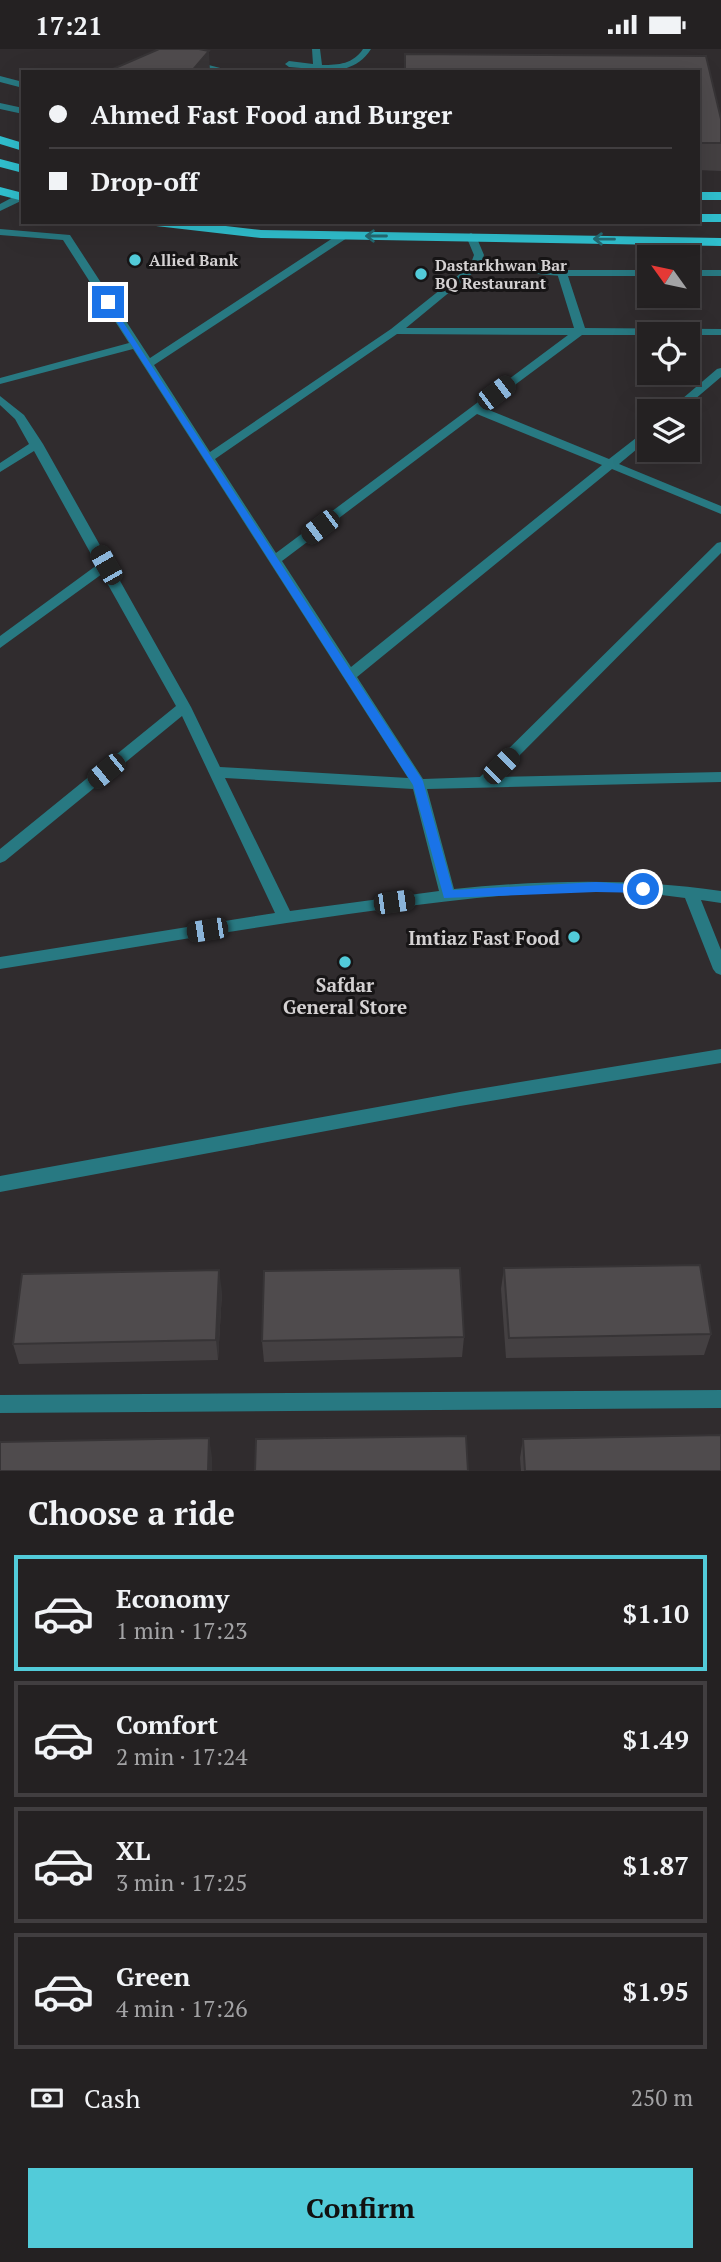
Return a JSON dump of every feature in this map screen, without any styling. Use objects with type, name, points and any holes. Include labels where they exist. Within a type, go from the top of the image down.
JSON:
[{"type":"main road","points":[[0,140],[21,146]]},
{"type":"main road","points":[[0,163],[21,168]]},
{"type":"main road","points":[[0,189],[21,184]]},
{"type":"main road","points":[[0,189],[21,197]]},
{"type":"main road","points":[[700,196],[721,196]]},
{"type":"main road","points":[[700,218],[721,218]]},
{"type":"main road","points":[[170,224],[226,232],[343,236],[721,242]]},
{"type":"street","points":[[290,49],[288,68],[318,69],[353,64],[364,56],[367,49]]},
{"type":"street","points":[[316,49],[318,69]]},
{"type":"street","points":[[183,62],[217,70]]},
{"type":"street","points":[[0,79],[21,84]]},
{"type":"street","points":[[0,107],[21,111]]},
{"type":"street","points":[[0,208],[21,197]]},
{"type":"street","points":[[0,232],[66,237],[419,784],[448,895]]},
{"type":"street","points":[[149,364],[343,236]]},
{"type":"street","points":[[209,458],[395,331],[475,267],[479,255],[471,236]]},
{"type":"street","points":[[475,267],[562,273],[637,273]]},
{"type":"street","points":[[562,273],[580,331]]},
{"type":"street","points":[[700,273],[721,273]]},
{"type":"street","points":[[395,331],[721,332]]},
{"type":"street","points":[[275,560],[580,331]]},
{"type":"street","points":[[1,382],[136,345]]},
{"type":"street","points":[[688,399],[721,371]]},
{"type":"street","points":[[0,399],[20,417],[37,444],[184,707],[285,918]]},
{"type":"street","points":[[476,409],[721,510]]},
{"type":"street","points":[[349,676],[637,442]]},
{"type":"street","points":[[0,468],[37,444]]},
{"type":"street","points":[[482,784],[721,546]]},
{"type":"street","points":[[0,643],[106,565]]},
{"type":"street","points":[[0,857],[184,707]]},
{"type":"street","points":[[216,772],[419,784],[721,777]]},
{"type":"street","points":[[0,963],[448,895],[596,887],[690,892],[721,897]]},
{"type":"street","points":[[690,892],[721,969]]},
{"type":"street","points":[[0,1184],[474,1097],[721,1056]]},
{"type":"street","points":[[0,1404],[721,1399]]},
{"type":"building","points":[[159,49],[209,51],[193,70],[111,70]]},
{"type":"building","points":[[405,54],[706,56],[721,119],[721,143],[700,143],[700,70],[405,70]]},
{"type":"building","points":[[700,1265],[711,1334],[509,1338],[504,1268]]},
{"type":"building","points":[[460,1268],[464,1337],[262,1341],[264,1271]]},
{"type":"building","points":[[219,1270],[216,1340],[13,1344],[22,1274]]},
{"type":"building","points":[[721,1435],[721,1471],[525,1471],[523,1439]]},
{"type":"building","points":[[466,1436],[468,1471],[255,1471],[256,1439]]},
{"type":"building","points":[[209,1438],[208,1471],[0,1471],[0,1442]]},
{"type":"place","name":"Allied Bank","points":[[135,260]]},
{"type":"place","name":"Dastarkhwan Bar BQ Restaurant","points":[[421,274]]},
{"type":"place","name":"Imtiaz Fast Food","points":[[574,937]]},
{"type":"place","name":"Safdar General Store","points":[[345,962]]},
{"type":"route","points":[[108,302],[419,784],[448,895],[596,887],[643,889]]}]
